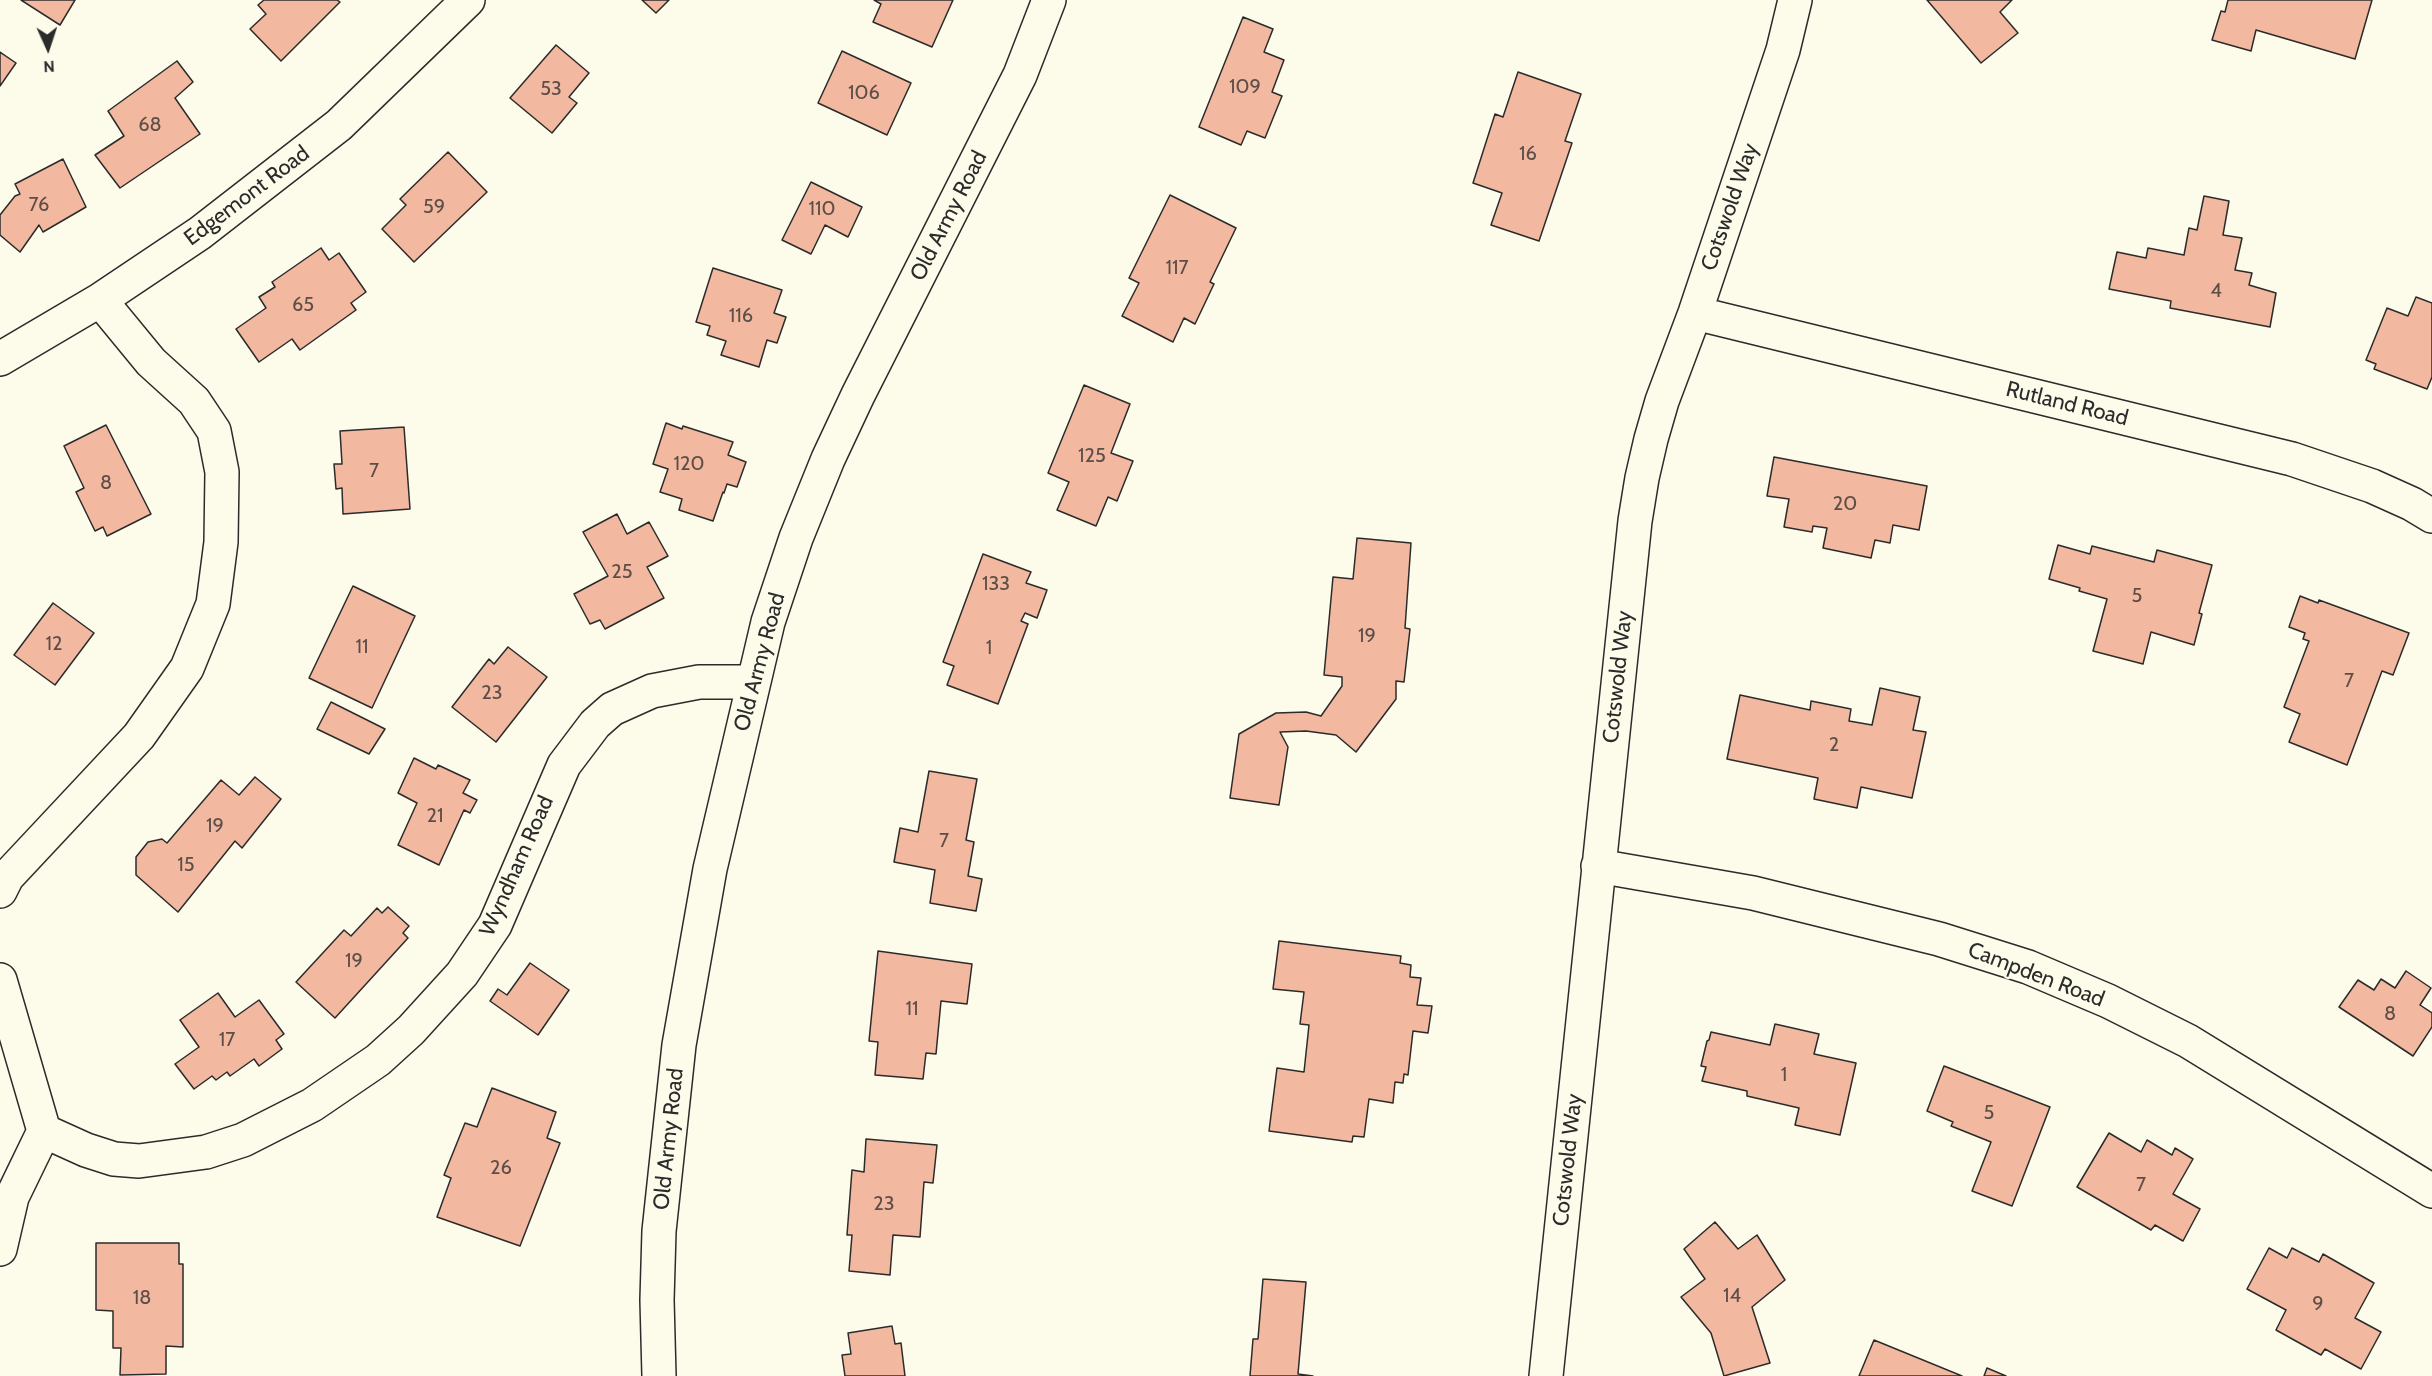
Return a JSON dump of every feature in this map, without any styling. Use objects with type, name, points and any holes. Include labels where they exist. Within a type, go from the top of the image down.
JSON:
[{"type":"street","name":"Edgemont Road","points":[[0,359],[100,300],[200,233],[339,126],[468,0]]},
{"type":"street","name":"Old Army Road","points":[[659,1376],[657,1300],[660,1231],[679,1045],[710,868],[768,622],[792,549],[828,459],[1020,75],[1049,0]]},
{"type":"street","name":"Cotswold Way","points":[[1546,1376],[1635,521],[1651,439],[1783,50],[1795,0]]},
{"type":"street","points":[[0,891],[7,877],[139,736],[186,668],[213,604],[221,542],[222,472],[214,431],[194,401],[151,363],[100,300]]},
{"type":"street","name":"Rutland Road","points":[[1695,313],[2292,459],[2372,486],[2432,516]]},
{"type":"street","name":"Wyndham Road","points":[[44,1131],[86,1150],[114,1159],[140,1161],[168,1159],[206,1152],[243,1140],[320,1100],[378,1060],[411,1030],[462,974],[495,925],[564,765],[595,724],[612,709],[632,698],[663,688],[699,682],[753,682]]},
{"type":"street","name":"Campden Road","points":[[1598,866],[1764,895],[1939,939],[2028,967],[2108,1001],[2188,1041],[2432,1191]]},
{"type":"street","points":[[0,980],[44,1131],[12,1197],[0,1249]]},
{"type":"building","points":[[21,0],[75,0],[60,25]]},
{"type":"building","points":[[264,0],[337,0],[340,2],[281,61],[250,29],[266,14],[258,5]]},
{"type":"building","points":[[642,0],[669,0],[656,13]]},
{"type":"building","points":[[874,0],[953,0],[932,47],[873,22],[881,4]]},
{"type":"building","points":[[1927,0],[2012,0],[2000,12],[2018,33],[1981,63]]},
{"type":"building","points":[[2228,0],[2372,0],[2355,59],[2256,30],[2251,51],[2212,40],[2221,11],[2225,12]]},
{"type":"building","points":[[1243,17],[1273,29],[1264,52],[1284,60],[1272,92],[1282,96],[1265,138],[1247,131],[1241,145],[1199,127]]},
{"type":"building","points":[[556,45],[589,73],[569,97],[577,103],[552,133],[510,98]]},
{"type":"building","points":[[842,51],[911,83],[887,135],[818,103]]},
{"type":"building","points":[[0,52],[16,63],[0,86]]},
{"type":"building","points":[[177,61],[193,82],[175,98],[200,134],[120,188],[95,155],[124,136],[108,111]]},
{"type":"building","points":[[1518,72],[1581,94],[1565,141],[1572,143],[1539,241],[1491,225],[1502,193],[1473,183],[1495,114],[1503,117]]},
{"type":"building","points":[[448,152],[487,192],[414,262],[382,229],[406,205],[400,199]]},
{"type":"building","points":[[63,159],[86,207],[43,232],[39,225],[20,252],[0,235],[0,215],[15,196],[20,194],[15,184]]},
{"type":"building","points":[[811,182],[862,207],[848,237],[825,225],[811,254],[782,240]]},
{"type":"building","points":[[1170,195],[1236,228],[1210,282],[1214,284],[1195,324],[1184,318],[1173,342],[1122,316],[1139,283],[1129,278]]},
{"type":"building","points":[[2204,196],[2229,201],[2223,235],[2242,238],[2235,270],[2252,273],[2249,285],[2276,293],[2270,327],[2170,308],[2171,301],[2109,289],[2117,252],[2146,258],[2148,248],[2184,255],[2189,228],[2197,230]]},
{"type":"building","points":[[321,248],[329,260],[339,253],[366,292],[351,303],[356,310],[300,350],[292,339],[259,362],[236,329],[266,308],[259,297],[275,287],[272,282]]},
{"type":"building","points":[[713,268],[782,290],[774,313],[786,317],[777,343],[767,340],[759,367],[721,355],[726,341],[707,335],[710,326],[696,322]]},
{"type":"building","points":[[2416,297],[2432,303],[2432,377],[2427,389],[2374,369],[2376,364],[2366,360],[2387,308],[2408,316]]},
{"type":"building","points":[[1084,385],[1130,404],[1111,453],[1133,461],[1117,501],[1108,497],[1096,526],[1057,510],[1069,482],[1048,473]]},
{"type":"building","points":[[666,423],[733,442],[728,455],[746,462],[737,487],[727,484],[713,521],[679,510],[682,499],[660,492],[668,469],[653,464]]},
{"type":"building","points":[[106,425],[151,514],[107,536],[103,527],[95,531],[76,492],[84,488],[64,446]]},
{"type":"building","points":[[404,427],[410,509],[343,514],[342,488],[336,489],[334,464],[342,464],[340,431]]},
{"type":"building","points":[[1774,457],[1927,486],[1919,530],[1893,525],[1890,543],[1875,540],[1871,558],[1823,548],[1827,528],[1813,526],[1812,532],[1784,527],[1789,499],[1767,496]]},
{"type":"building","points":[[617,514],[627,534],[649,522],[668,556],[647,567],[664,598],[605,629],[600,620],[590,624],[574,594],[608,576],[583,532]]},
{"type":"building","points":[[1357,538],[1411,543],[1405,628],[1410,629],[1404,682],[1396,681],[1396,699],[1356,752],[1336,735],[1306,731],[1280,732],[1288,747],[1279,805],[1230,798],[1239,734],[1276,713],[1306,712],[1321,716],[1342,686],[1342,677],[1324,675],[1333,577],[1353,579]]},
{"type":"building","points":[[2058,545],[2090,554],[2092,546],[2154,562],[2157,550],[2212,565],[2199,613],[2202,614],[2194,645],[2151,632],[2143,664],[2093,651],[2107,599],[2049,579]]},
{"type":"building","points":[[983,554],[1031,572],[1026,583],[1047,590],[1037,618],[1025,613],[1021,621],[1028,624],[998,704],[947,685],[954,666],[943,662]]},
{"type":"building","points":[[353,586],[415,616],[372,708],[309,678]]},
{"type":"building","points":[[2300,596],[2318,603],[2319,600],[2409,633],[2393,675],[2382,671],[2347,765],[2289,742],[2300,714],[2284,707],[2309,641],[2303,639],[2305,633],[2289,627]]},
{"type":"building","points":[[53,603],[94,633],[55,685],[14,655]]},
{"type":"building","points":[[508,647],[547,677],[496,742],[452,707],[489,659],[494,664]]},
{"type":"building","points":[[1880,688],[1920,697],[1913,730],[1926,732],[1912,798],[1861,787],[1857,808],[1814,799],[1818,778],[1727,759],[1740,695],[1810,710],[1811,701],[1851,709],[1849,721],[1872,725]]},
{"type":"building","points":[[331,702],[385,729],[369,754],[317,729]]},
{"type":"building","points":[[414,758],[436,769],[438,765],[470,780],[463,793],[477,800],[470,813],[464,810],[439,865],[398,845],[417,803],[398,793]]},
{"type":"building","points":[[929,771],[977,779],[966,840],[974,842],[968,876],[982,879],[976,911],[930,903],[935,870],[894,862],[900,828],[918,832]]},
{"type":"building","points":[[255,777],[281,799],[242,848],[235,841],[178,912],[136,875],[136,857],[148,842],[162,839],[167,843],[221,780],[239,795]]},
{"type":"building","points":[[388,907],[409,926],[403,933],[408,938],[335,1018],[296,982],[344,930],[351,936],[377,908],[382,913]]},
{"type":"building","points":[[1279,941],[1401,956],[1400,963],[1411,965],[1410,977],[1421,978],[1417,1005],[1432,1006],[1428,1033],[1413,1031],[1408,1075],[1404,1074],[1403,1083],[1395,1082],[1393,1103],[1369,1099],[1364,1137],[1353,1136],[1352,1142],[1269,1131],[1277,1068],[1304,1072],[1309,1025],[1300,1024],[1304,992],[1273,989]]},
{"type":"building","points":[[878,951],[972,964],[967,1004],[941,1001],[936,1054],[926,1053],[923,1079],[875,1075],[878,1042],[869,1041]]},
{"type":"building","points":[[530,963],[569,990],[538,1035],[490,1001],[498,989],[507,995]]},
{"type":"building","points":[[2406,971],[2431,988],[2420,1005],[2432,1013],[2432,1027],[2413,1056],[2339,1007],[2358,980],[2374,990],[2381,979],[2395,988]]},
{"type":"building","points":[[218,993],[235,1017],[259,1000],[284,1034],[276,1040],[282,1049],[259,1066],[254,1059],[230,1076],[227,1072],[216,1080],[212,1076],[194,1089],[175,1064],[199,1047],[180,1020]]},
{"type":"building","points":[[1775,1024],[1819,1034],[1814,1054],[1856,1063],[1840,1135],[1795,1125],[1799,1108],[1747,1096],[1747,1091],[1702,1081],[1706,1067],[1701,1066],[1711,1032],[1770,1045]]},
{"type":"building","points":[[1944,1066],[2050,1107],[2012,1206],[1972,1191],[1991,1142],[1951,1126],[1953,1122],[1927,1111]]},
{"type":"building","points":[[492,1088],[556,1112],[547,1138],[560,1143],[520,1246],[437,1217],[451,1178],[444,1175],[465,1123],[477,1127]]},
{"type":"building","points":[[2109,1133],[2141,1152],[2147,1140],[2172,1155],[2175,1148],[2193,1159],[2173,1194],[2200,1209],[2183,1241],[2155,1225],[2151,1230],[2077,1187]]},
{"type":"building","points":[[866,1139],[937,1145],[933,1183],[924,1182],[920,1237],[893,1235],[890,1275],[849,1271],[852,1235],[847,1235],[852,1170],[864,1172]]},
{"type":"building","points":[[1715,1222],[1738,1249],[1757,1235],[1785,1280],[1752,1307],[1770,1363],[1724,1376],[1711,1333],[1681,1297],[1705,1279],[1684,1249]]},
{"type":"building","points":[[96,1243],[179,1243],[179,1264],[183,1264],[183,1347],[166,1346],[166,1374],[120,1375],[121,1348],[113,1348],[113,1311],[96,1310]]},
{"type":"building","points":[[2269,1248],[2287,1258],[2292,1248],[2319,1262],[2323,1254],[2374,1283],[2355,1318],[2381,1332],[2361,1369],[2325,1349],[2321,1355],[2276,1330],[2286,1310],[2247,1289]]},
{"type":"building","points":[[1263,1279],[1306,1282],[1298,1374],[1313,1376],[1250,1376],[1253,1339],[1258,1339]]},
{"type":"building","points":[[892,1326],[895,1344],[901,1343],[905,1376],[845,1376],[842,1355],[851,1354],[848,1333]]},
{"type":"building","points":[[1874,1340],[1962,1376],[1859,1376]]},
{"type":"building","points":[[1987,1368],[2006,1376],[1984,1376]]}]
